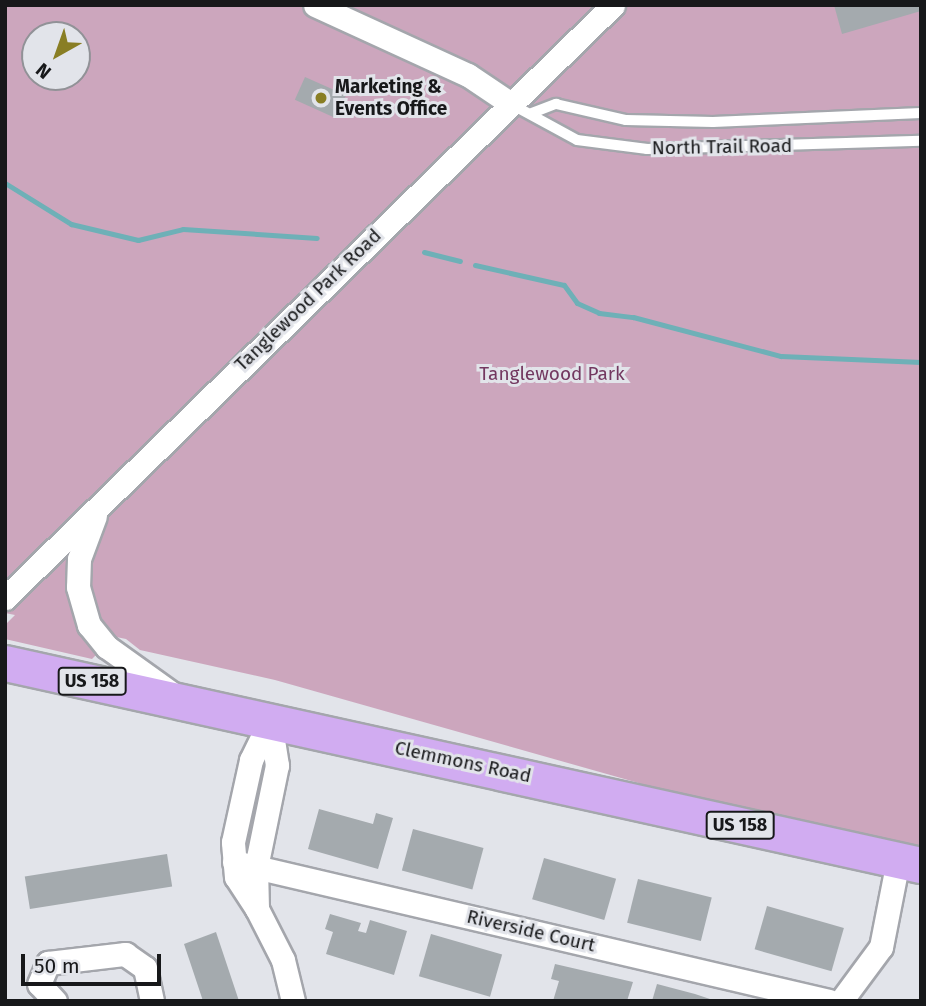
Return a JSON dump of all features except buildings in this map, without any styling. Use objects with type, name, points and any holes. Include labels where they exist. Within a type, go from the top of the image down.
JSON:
[{"type":"main road","name":"Clemmons Road","points":[[5,663],[180,699],[909,863]]},
{"type":"street","points":[[315,5],[468,75],[521,108]]},
{"type":"street","name":"Tanglewood Park Road","points":[[5,598],[106,498],[521,108],[613,5]]},
{"type":"street","points":[[106,498],[89,527],[79,559],[82,607],[89,625],[107,647],[180,699]]},
{"type":"street","points":[[270,721],[251,760],[233,842],[234,862],[244,893],[257,909],[283,960],[293,1001]]},
{"type":"street","points":[[257,909],[256,867],[277,765],[270,721]]},
{"type":"street","name":"Riverside Court","points":[[234,862],[830,1001]]},
{"type":"street","points":[[841,1001],[881,947],[909,863]]},
{"type":"street","points":[[55,1001],[39,984],[48,963],[125,954],[145,968],[152,1001]]},
{"type":"lane","name":"North Trail Road","points":[[521,108],[556,104],[626,120],[713,122],[921,113]]},
{"type":"lane","name":"North Trail Road","points":[[521,108],[553,130],[577,140],[647,149],[921,141]]},
{"type":"green space","name":"Tanglewood Park","points":[[5,5],[921,5],[921,863],[275,680],[140,650],[126,639],[77,629],[96,655],[92,659],[5,639],[5,625],[15,615],[5,613]]},
{"type":"waterway","points":[[5,183],[71,224],[138,240],[183,229],[317,238]]},
{"type":"waterway","points":[[424,252],[460,261]]},
{"type":"waterway","points":[[475,265],[564,285],[577,303],[599,313],[633,317],[781,356],[921,362]]},
{"type":"place","name":"Marketing & Events Office","points":[[321,98]]}]
